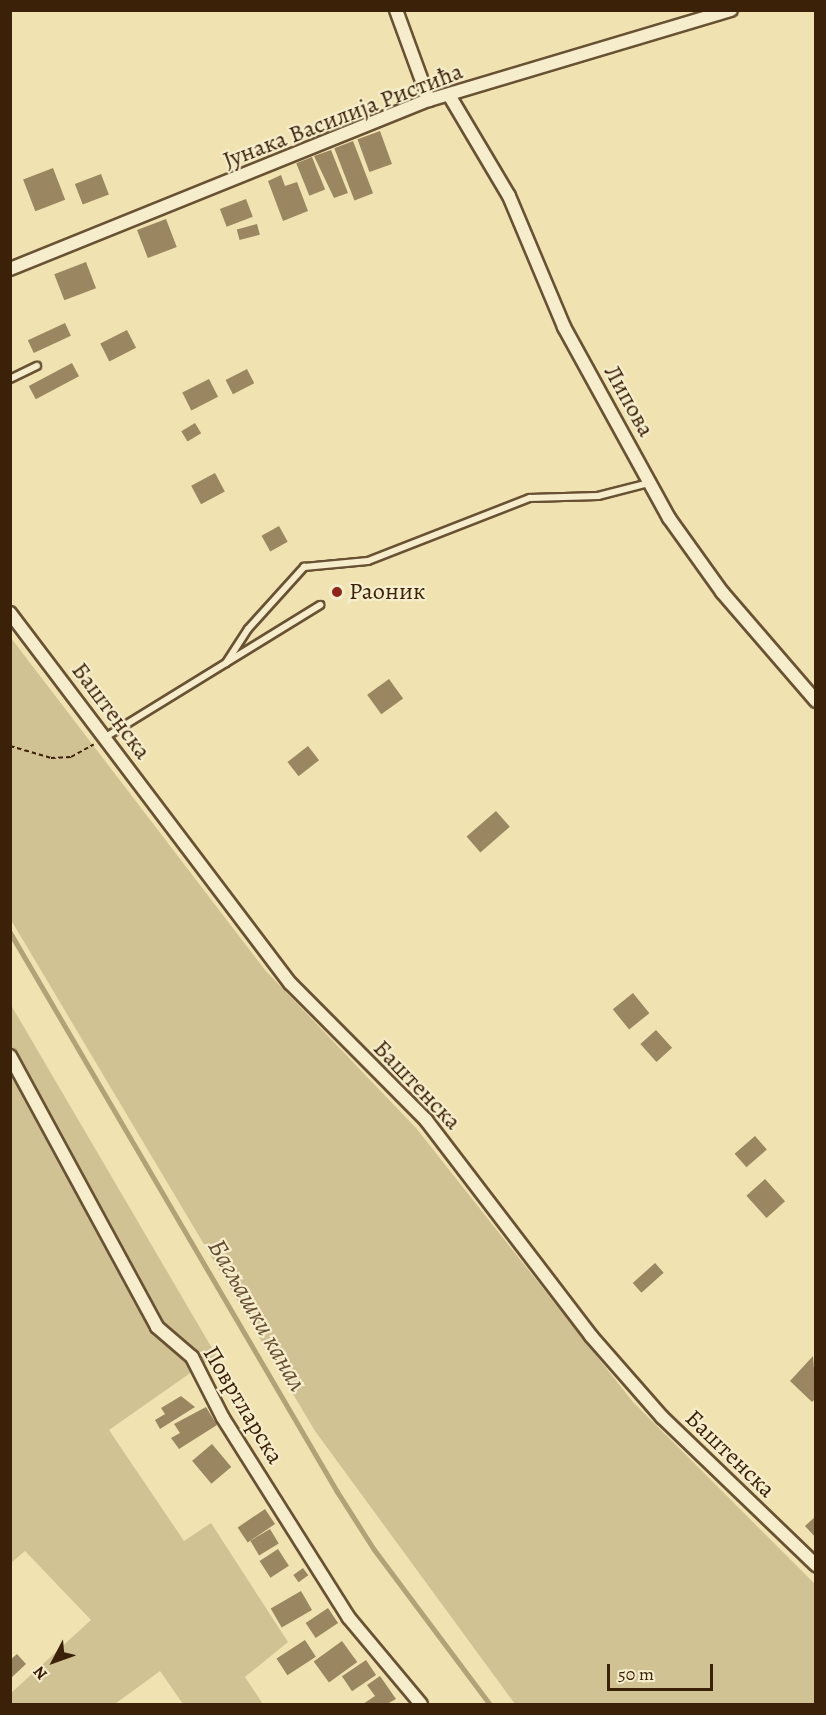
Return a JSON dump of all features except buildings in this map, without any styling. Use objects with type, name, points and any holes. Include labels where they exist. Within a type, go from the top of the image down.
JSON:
[{"type":"street","points":[[396,10],[429,100]]},
{"type":"street","name":"Јунака Василија Ристића","points":[[10,269],[429,100],[731,10]]},
{"type":"street","name":"Липова","points":[[448,95],[509,196],[564,327],[649,483],[703,567],[816,700]]},
{"type":"street","name":"Баштенска","points":[[10,613],[291,984],[426,1120],[591,1336],[662,1417],[816,1565]]},
{"type":"street","name":"Повртларска","points":[[10,1056],[141,1302],[157,1327],[192,1357],[218,1410],[349,1618],[421,1704]]},
{"type":"lane","points":[[10,379],[37,366]]},
{"type":"lane","points":[[226,663],[255,621],[304,567],[368,561],[530,498],[598,495],[649,483]]},
{"type":"lane","points":[[104,738],[320,605]]},
{"type":"path","points":[[10,746],[51,758],[71,757],[104,738]]},
{"type":"shaded area","points":[[11,638],[265,970],[416,1128],[633,1402],[815,1584],[815,1704],[515,1704],[315,1431],[11,920]]},
{"type":"shaded area","points":[[11,1005],[216,1355],[109,1430],[184,1541],[211,1523],[288,1642],[245,1677],[263,1704],[183,1704],[160,1671],[115,1704],[11,1704],[11,1693],[91,1620],[25,1551],[11,1563]]},
{"type":"waterway","name":"Багљашки канал","points":[[10,932],[337,1491],[374,1549],[490,1704]]},
{"type":"place","name":"Раоник","points":[[337,592]]}]
